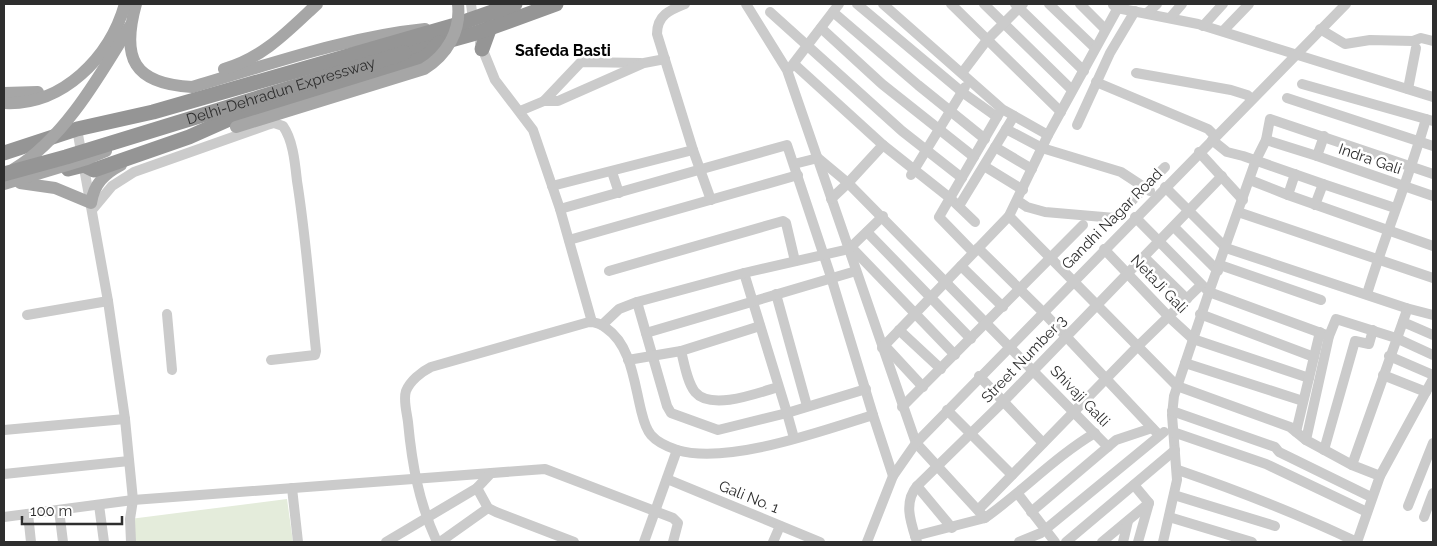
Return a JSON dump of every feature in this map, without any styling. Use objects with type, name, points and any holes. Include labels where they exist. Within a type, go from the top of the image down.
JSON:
[{"type":"highway","name":"Delhi-Dehradun Expressway","points":[[4,152],[78,134],[452,26],[479,27],[514,4]]},
{"type":"highway","name":"Delhi-Dehradun Expressway","points":[[4,176],[439,43],[479,27],[556,4]]},
{"type":"highway","points":[[479,27],[482,49]]},
{"type":"highway","points":[[4,176],[20,184],[84,165],[94,170],[189,137],[234,117],[412,63],[426,56],[439,43]]},
{"type":"highway","points":[[4,176],[78,134]]},
{"type":"main road","points":[[4,103],[34,100],[69,83],[93,62],[108,44],[119,24],[125,4]]},
{"type":"main road","points":[[136,4],[130,26],[129,45],[138,66],[151,79],[169,86],[192,87],[390,33],[452,26]]},
{"type":"main road","points":[[169,86],[236,66],[255,57],[269,48],[317,4]]},
{"type":"main road","points":[[189,137],[236,127],[424,69],[441,55],[450,44],[457,23],[458,4]]},
{"type":"main road","points":[[4,176],[50,141],[130,26]]},
{"type":"main road","points":[[4,93],[38,92],[69,83]]},
{"type":"main road","points":[[20,184],[55,188],[92,207],[96,185],[104,176],[150,151]]},
{"type":"street","points":[[471,4],[479,27]]},
{"type":"street","points":[[686,4],[670,10],[658,23],[657,34],[699,170],[711,200]]},
{"type":"street","points":[[746,4],[791,67],[884,145],[913,172],[950,198],[975,222]]},
{"type":"street","points":[[857,4],[962,92],[999,113],[1014,116],[1048,135]]},
{"type":"street","points":[[882,4],[965,77],[999,113]]},
{"type":"street","points":[[951,4],[1061,112]]},
{"type":"street","points":[[984,4],[1072,90]]},
{"type":"street","points":[[1049,4],[1095,48]]},
{"type":"street","points":[[1080,4],[1105,29]]},
{"type":"street","points":[[1148,13],[1157,4]]},
{"type":"street","points":[[1170,18],[1182,4]]},
{"type":"street","points":[[1203,26],[1223,4]]},
{"type":"street","points":[[1223,31],[1249,4]]},
{"type":"street","points":[[913,172],[962,92],[965,77],[987,40],[1019,5],[1084,71]]},
{"type":"street","points":[[883,347],[1009,216],[1018,201],[1048,135],[1084,71],[1116,5],[1223,31],[1295,55],[1433,96]]},
{"type":"street","name":"Gandhi Nagar Road","points":[[866,542],[893,476],[916,442],[1343,5]]},
{"type":"street","points":[[791,67],[836,8],[949,111],[985,139]]},
{"type":"street","points":[[1077,125],[1110,52],[1135,10]]},
{"type":"street","points":[[770,12],[902,131],[962,178]]},
{"type":"street","points":[[821,28],[938,130],[974,157]]},
{"type":"street","points":[[1320,29],[1345,44],[1370,40],[1413,41],[1421,38],[1433,41]]},
{"type":"street","points":[[1408,89],[1416,48]]},
{"type":"street","points":[[482,49],[495,80],[533,130],[597,324],[619,339],[628,360],[648,430],[656,440],[677,450],[715,455],[794,438],[874,415]]},
{"type":"street","points":[[544,101],[581,62],[644,63],[665,59]]},
{"type":"street","points":[[520,111],[544,101],[558,101],[644,63]]},
{"type":"street","points":[[791,67],[831,199],[850,248],[902,407],[916,442],[981,514]]},
{"type":"street","points":[[1136,73],[1232,90],[1247,95],[1252,99]]},
{"type":"street","points":[[1096,82],[1201,126],[1227,152],[1256,160],[1396,208]]},
{"type":"street","points":[[1302,84],[1430,120],[1419,142],[1412,166],[1387,230],[1367,294]]},
{"type":"street","points":[[1286,98],[1433,146]]},
{"type":"street","points":[[999,113],[939,219],[1020,289],[1156,432]]},
{"type":"street","points":[[959,206],[1014,116]]},
{"type":"street","points":[[1166,541],[1178,470],[1172,411],[1177,386],[1200,314],[1219,268],[1256,160],[1266,140],[1270,119],[1433,174]]},
{"type":"street","points":[[92,207],[112,186],[134,172],[267,125],[274,123],[284,126],[288,132],[301,205],[316,351],[315,355],[272,360]]},
{"type":"street","points":[[1006,129],[1042,148],[1112,168],[1157,196]]},
{"type":"street","points":[[78,134],[108,301],[125,419],[133,500],[130,519],[131,542]]},
{"type":"street","name":"Indra Gali","points":[[1324,136],[1317,156],[1433,196]]},
{"type":"street","points":[[1266,140],[1317,156]]},
{"type":"street","points":[[560,209],[785,144],[798,175],[893,476]]},
{"type":"street","points":[[831,199],[884,145]]},
{"type":"street","points":[[995,147],[1032,169]]},
{"type":"street","points":[[552,186],[693,150]]},
{"type":"street","points":[[1199,152],[1243,200]]},
{"type":"street","points":[[794,164],[818,158]]},
{"type":"street","name":"Shivaji Galli","points":[[818,158],[884,216],[1108,446]]},
{"type":"street","points":[[984,166],[1023,190]]},
{"type":"street","points":[[1018,201],[1027,207],[1045,212],[1115,218],[1165,167]]},
{"type":"street","points":[[612,172],[619,193]]},
{"type":"street","points":[[1288,195],[1295,174]]},
{"type":"street","points":[[569,240],[798,175]]},
{"type":"street","name":"Street Number 3","points":[[916,539],[909,514],[910,496],[917,486],[1003,402],[1222,176]]},
{"type":"street","points":[[1250,180],[1433,246]]},
{"type":"street","points":[[1315,205],[1323,184]]},
{"type":"street","points":[[1165,187],[1226,248],[1406,308],[1433,315]]},
{"type":"street","points":[[1238,212],[1433,278]]},
{"type":"street","points":[[488,508],[439,542],[426,519],[414,478],[406,395],[410,385],[425,370],[597,324],[619,309],[637,302],[744,273],[850,248],[884,216]]},
{"type":"street","points":[[1009,216],[1072,282],[1177,386],[1290,427],[1312,446],[1324,450],[1352,466],[1380,476]]},
{"type":"street","points":[[1135,218],[1209,292],[1324,334]]},
{"type":"street","points":[[609,271],[783,221],[786,223],[795,261]]},
{"type":"street","points":[[902,407],[1083,225]]},
{"type":"street","points":[[1174,227],[1219,268],[1321,300]]},
{"type":"street","points":[[867,232],[971,339]]},
{"type":"street","points":[[850,248],[955,355]]},
{"type":"street","name":"NetaJi Gali","points":[[1104,249],[1169,317],[1193,339]]},
{"type":"street","points":[[1144,257],[1186,300]]},
{"type":"street","points":[[961,266],[1003,306]]},
{"type":"street","points":[[646,333],[856,271]]},
{"type":"street","points":[[744,273],[794,438]]},
{"type":"street","points":[[981,514],[1012,475],[1200,285]]},
{"type":"street","points":[[776,294],[806,406]]},
{"type":"street","points":[[27,315],[108,301]]},
{"type":"street","points":[[637,302],[667,406],[675,416],[718,430],[866,389]]},
{"type":"street","points":[[1352,466],[1389,356],[1403,322],[1406,308]]},
{"type":"street","points":[[167,314],[172,370]]},
{"type":"street","points":[[1200,314],[1314,357]]},
{"type":"street","points":[[1296,432],[1314,357],[1324,334],[1336,319],[1396,338],[1433,355]]},
{"type":"street","points":[[1403,322],[1433,335]]},
{"type":"street","points":[[628,360],[681,351],[760,326]]},
{"type":"street","points":[[899,330],[941,369]]},
{"type":"street","points":[[1324,450],[1355,341],[1369,344],[1373,330]]},
{"type":"street","points":[[1306,440],[1324,334]]},
{"type":"street","points":[[1193,339],[1309,378]]},
{"type":"street","points":[[883,347],[923,387]]},
{"type":"street","points":[[681,351],[693,389],[699,395],[724,401],[778,387]]},
{"type":"street","points":[[1389,356],[1433,374]]},
{"type":"street","points":[[1185,363],[1304,401]]},
{"type":"street","points":[[1383,375],[1426,392]]},
{"type":"street","points":[[979,376],[1043,443]]},
{"type":"street","points":[[1178,470],[1249,494],[1302,515],[1357,542],[1371,497],[1380,476],[1433,378]]},
{"type":"street","points":[[947,410],[1012,475]]},
{"type":"street","points":[[1172,411],[1275,447],[1279,452],[1371,497]]},
{"type":"street","points":[[4,430],[125,419]]},
{"type":"street","points":[[1031,512],[1116,440],[1173,429],[1266,464],[1367,512]]},
{"type":"street","points":[[1018,542],[1036,537],[1045,530],[1156,432]]},
{"type":"street","points":[[916,539],[952,528],[1018,494],[1075,445],[1095,433]]},
{"type":"street","points":[[1408,506],[1433,443]]},
{"type":"street","points":[[644,542],[677,450]]},
{"type":"street","points":[[1066,542],[1176,450]]},
{"type":"street","points":[[4,474],[130,468]]},
{"type":"street","points":[[4,517],[133,500],[530,469],[553,470],[673,518],[678,523],[673,542]]},
{"type":"street","points":[[386,542],[477,488],[491,473]]},
{"type":"street","name":"Gali No. 1","points":[[669,474],[780,526],[820,542]]},
{"type":"street","points":[[1134,485],[1149,503]]},
{"type":"street","points":[[917,486],[952,528]]},
{"type":"street","points":[[292,488],[298,542]]},
{"type":"street","points":[[477,488],[488,508],[574,542]]},
{"type":"street","points":[[1424,517],[1433,493]]},
{"type":"street","points":[[1018,494],[1055,542]]},
{"type":"street","points":[[1174,496],[1275,526]]},
{"type":"street","points":[[1106,540],[1149,503]]},
{"type":"street","points":[[1138,542],[1149,503]]},
{"type":"street","points":[[99,505],[104,542]]},
{"type":"street","points":[[59,510],[63,542]]},
{"type":"street","points":[[28,514],[31,542]]},
{"type":"street","points":[[1169,517],[1252,542]]},
{"type":"street","points":[[1123,542],[1128,521]]},
{"type":"street","points":[[773,542],[780,526]]},
{"type":"green space","points":[[287,499],[293,542],[132,542],[130,519]]},
{"type":"district","name":"Safeda Basti","points":[[563,50]]}]
